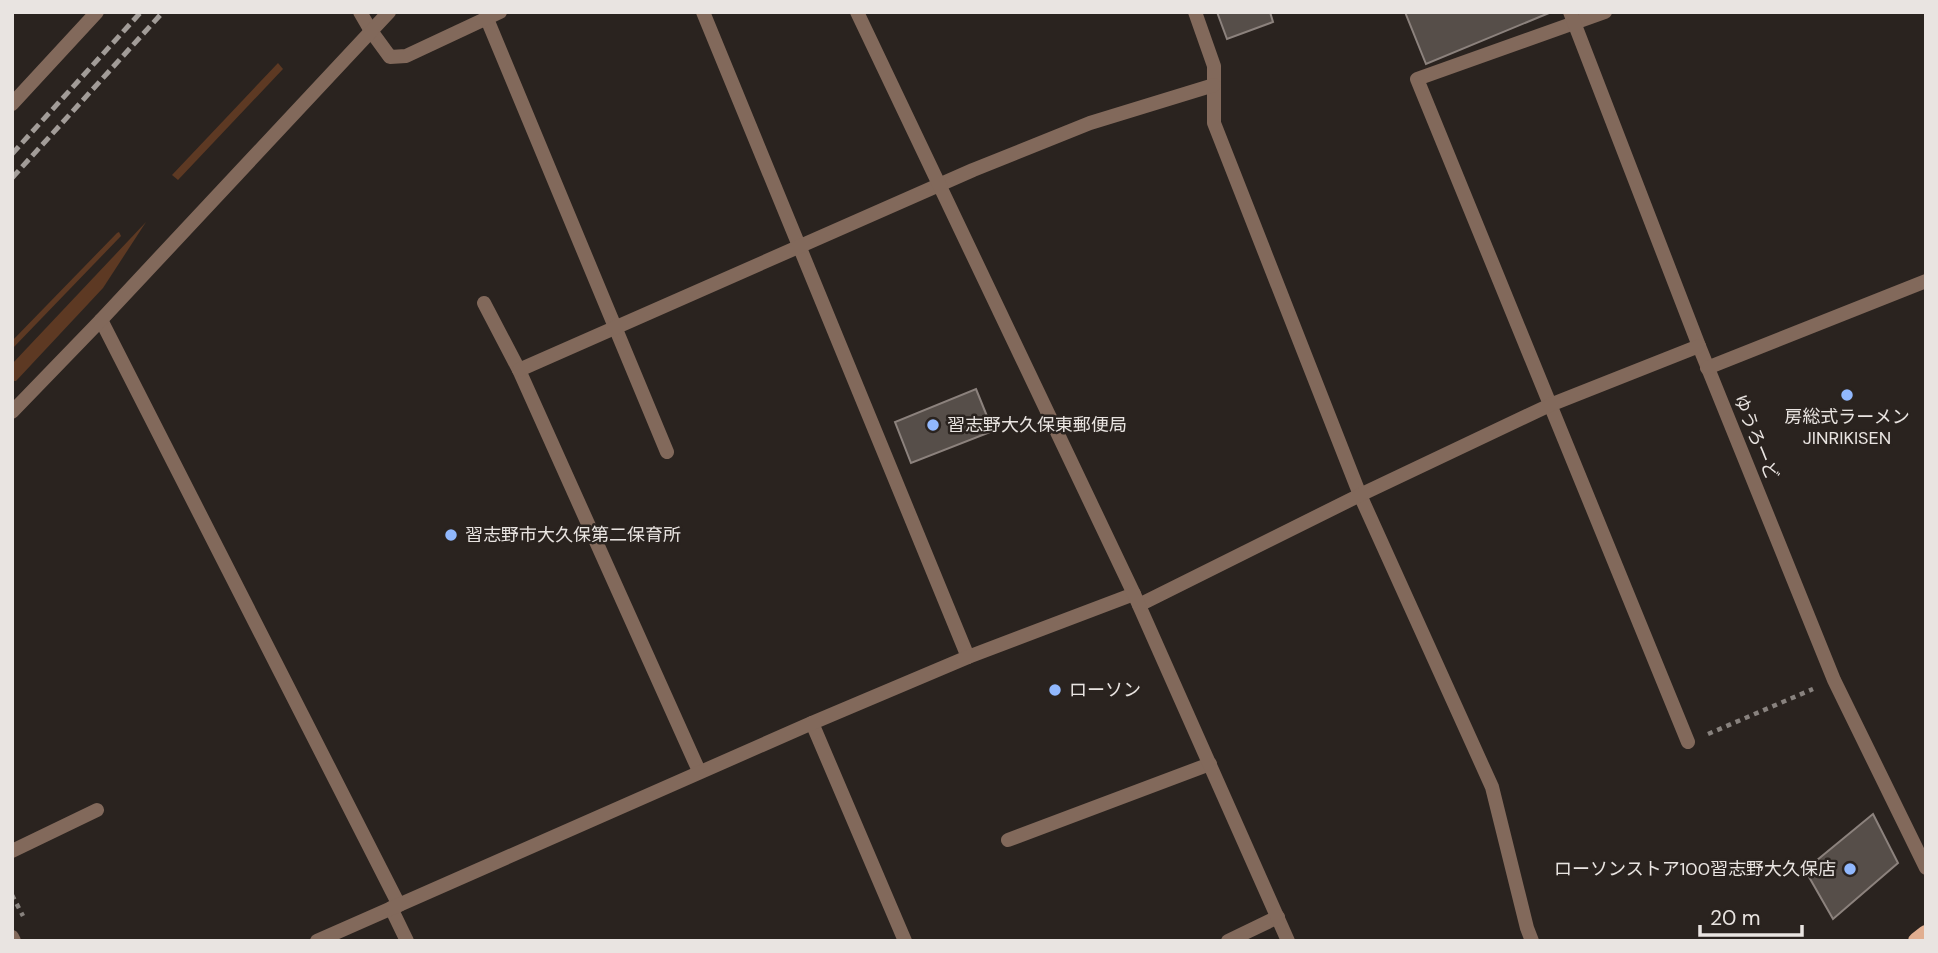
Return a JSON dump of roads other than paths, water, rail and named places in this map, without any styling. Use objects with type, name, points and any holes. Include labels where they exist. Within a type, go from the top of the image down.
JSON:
[{"type":"main road","points":[[1917,941],[1926,934]]},
{"type":"street","points":[[12,104],[97,12]]},
{"type":"street","points":[[360,12],[390,57],[397,58],[494,15],[667,453]]},
{"type":"street","points":[[12,412],[389,12]]},
{"type":"street","points":[[703,12],[968,657]]},
{"type":"street","points":[[857,12],[1137,599],[1289,941]]},
{"type":"street","points":[[1195,12],[1214,66],[1214,123],[1360,495],[1492,787],[1532,941]]},
{"type":"street","points":[[1605,12],[1572,18],[1417,79],[1688,742]]},
{"type":"street","name":"ゆうろーど","points":[[1572,18],[1707,368],[1834,680],[1926,868]]},
{"type":"street","points":[[519,370],[939,185],[1090,123],[1214,85]]},
{"type":"street","points":[[1707,368],[1926,281]]},
{"type":"street","points":[[484,303],[519,370],[699,771]]},
{"type":"street","points":[[101,320],[395,906],[407,941]]},
{"type":"street","points":[[317,941],[699,771],[968,657],[1137,599],[1550,405],[1699,346]]},
{"type":"street","points":[[812,723],[905,941]]},
{"type":"street","points":[[1008,841],[1210,764]]},
{"type":"street","points":[[12,851],[97,810]]},
{"type":"street","points":[[1228,941],[1278,917]]},
{"type":"railway","points":[[12,154],[141,12]]},
{"type":"railway","points":[[12,178],[163,12]]},
{"type":"place","name":"房総式ラーメン JINRIKISEN","points":[[1847,395]]},
{"type":"place","name":"習志野大久保東郵便局","points":[[933,425]]},
{"type":"place","name":"習志野市大久保第二保育所","points":[[451,535]]},
{"type":"place","name":"ローソン","points":[[1055,690]]},
{"type":"place","name":"ローソンストア100習志野大久保店","points":[[1850,869]]}]
